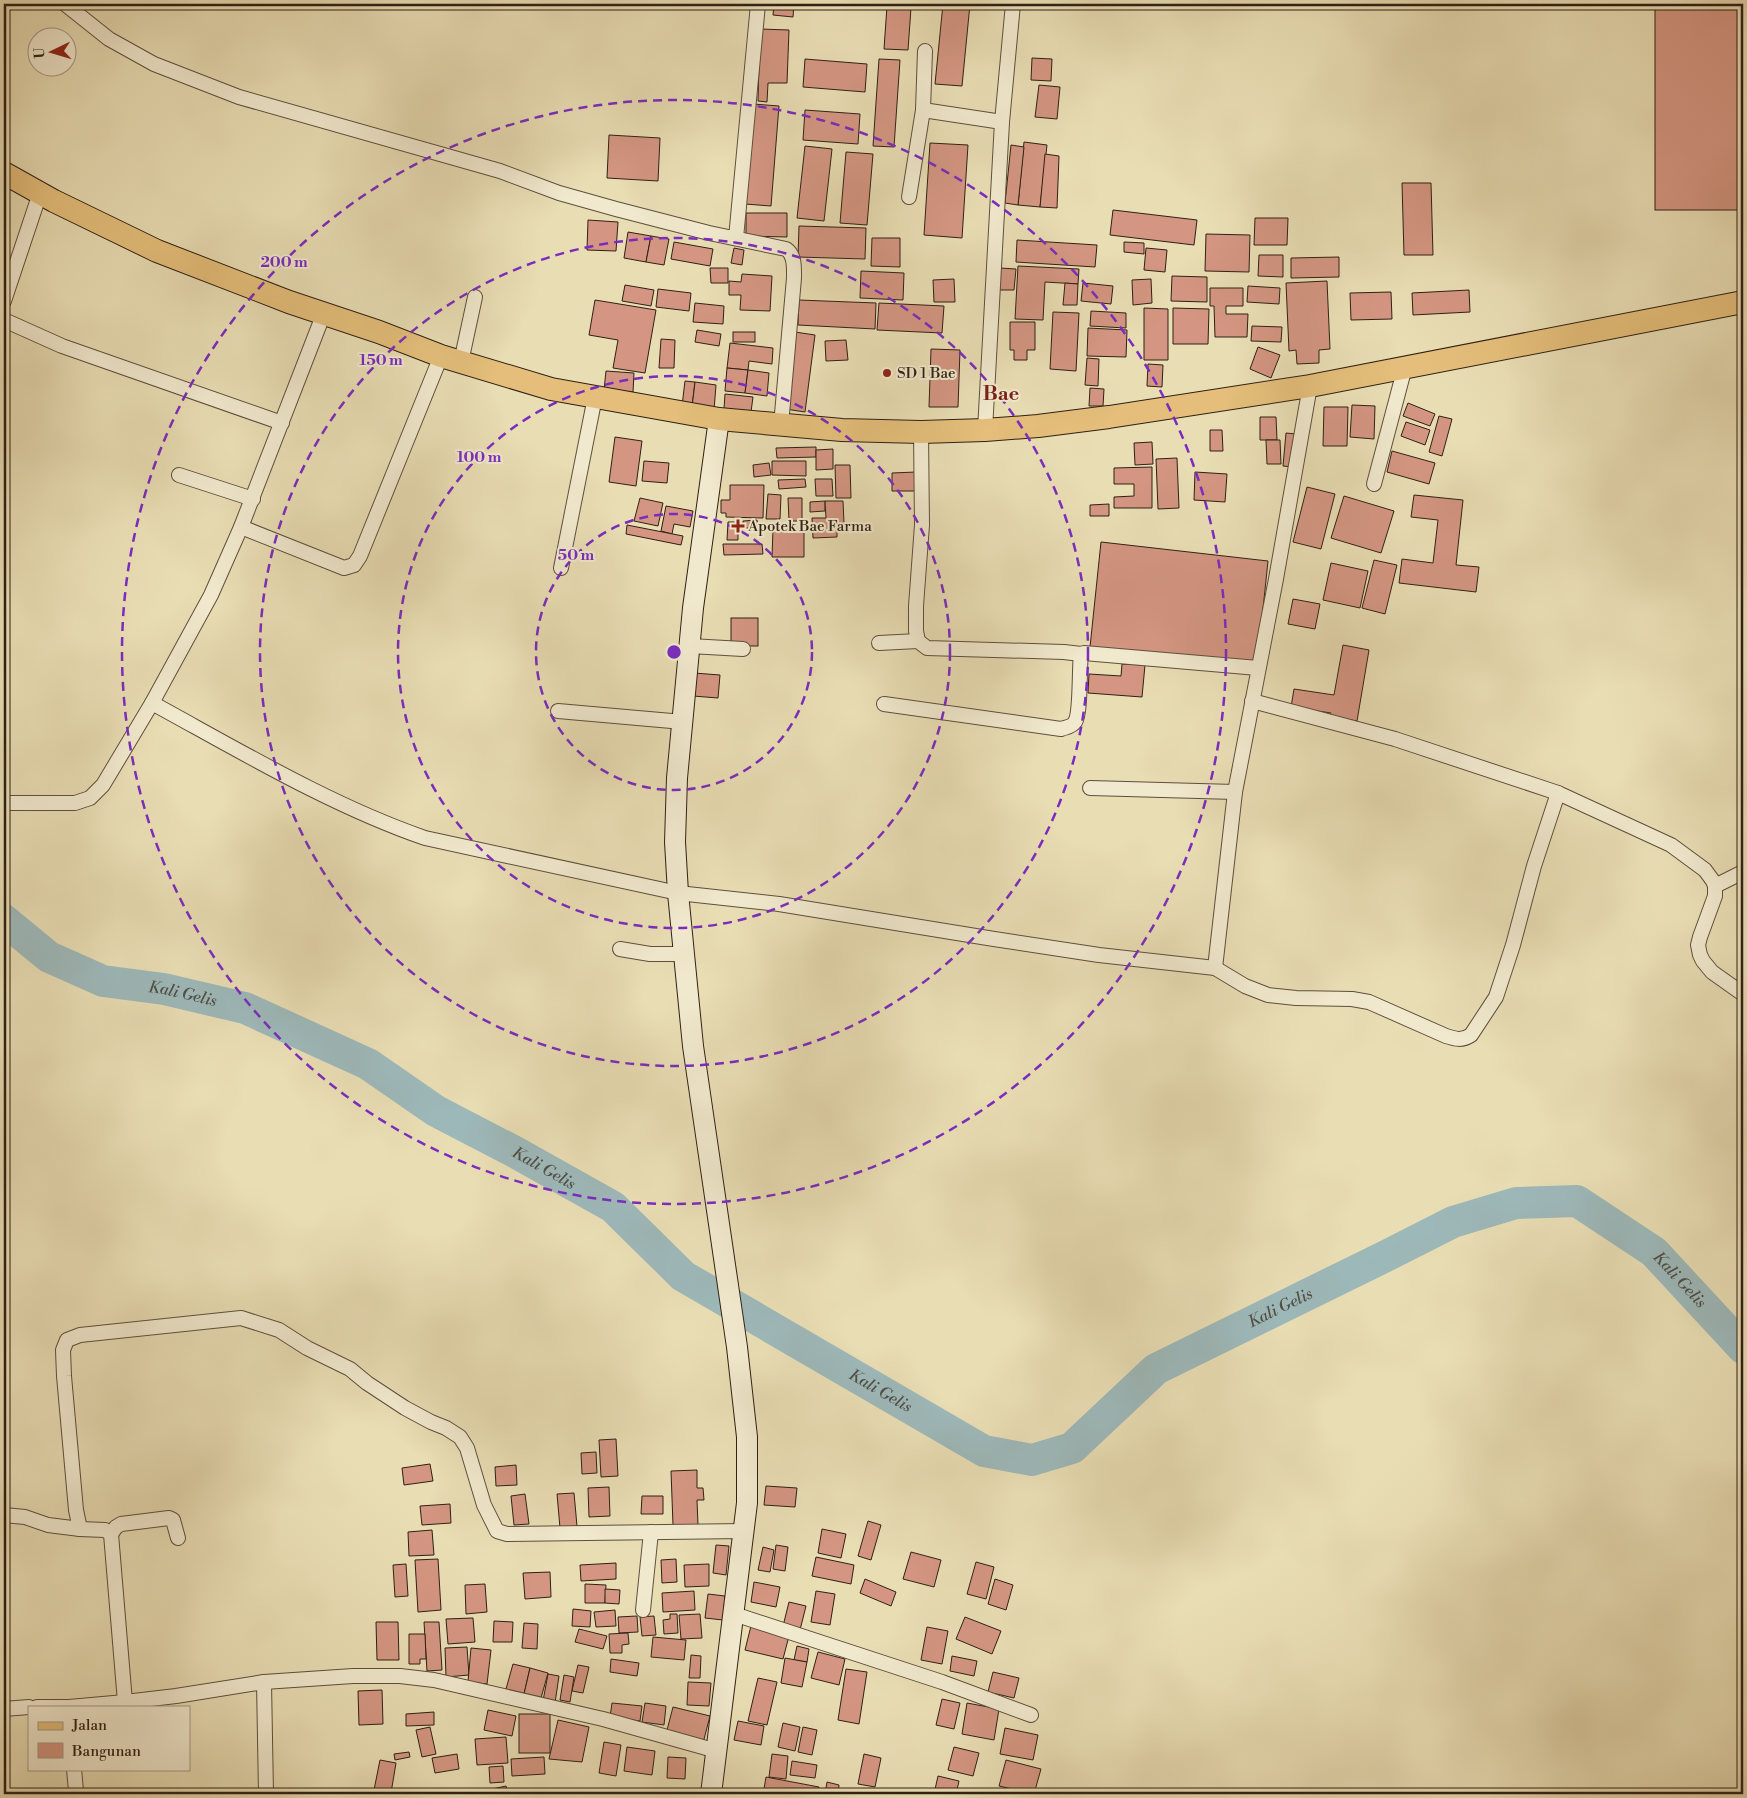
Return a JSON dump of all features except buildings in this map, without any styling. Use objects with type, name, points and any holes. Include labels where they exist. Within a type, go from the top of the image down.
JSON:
[{"type":"main road","points":[[4,173],[156,251],[451,359],[551,389],[719,419],[842,430],[920,432],[985,430],[1038,426],[1109,416],[1310,386],[1743,302]]},
{"type":"street","points":[[65,4],[110,39],[154,64],[231,94],[500,171],[559,193],[663,221],[786,249],[790,252],[793,259],[794,278],[781,425]]},
{"type":"street","points":[[736,238],[758,4]]},
{"type":"street","points":[[985,430],[1002,122],[1013,4]]},
{"type":"street","points":[[908,197],[923,110],[925,51]]},
{"type":"street","points":[[923,110],[1002,122]]},
{"type":"street","points":[[4,301],[40,193]]},
{"type":"street","points":[[241,527],[344,568],[354,565],[360,556],[451,359],[475,297]]},
{"type":"street","points":[[4,803],[68,803],[90,798],[103,785],[152,703],[212,595],[253,498],[324,314]]},
{"type":"street","points":[[4,320],[62,346],[282,423]]},
{"type":"street","points":[[1374,484],[1405,367]]},
{"type":"street","points":[[1215,968],[1235,792],[1276,579],[1310,386]]},
{"type":"street","points":[[560,568],[596,397]]},
{"type":"street","points":[[711,1794],[744,1531],[748,1480],[747,1437],[737,1347],[693,1046],[678,892],[675,833],[677,778],[693,608],[719,419]]},
{"type":"street","points":[[918,641],[916,606],[922,525],[920,432]]},
{"type":"street","points":[[179,475],[253,498]]},
{"type":"street","points":[[879,643],[918,641],[927,648],[1089,653],[1258,668]]},
{"type":"street","points":[[690,646],[743,649]]},
{"type":"street","points":[[884,704],[1050,728],[1070,726],[1074,724],[1079,710],[1081,654]]},
{"type":"street","points":[[1252,702],[1395,739],[1558,793],[1671,844],[1711,876],[1715,886],[1715,896],[1700,937],[1699,951],[1703,961],[1712,972],[1743,994]]},
{"type":"street","points":[[152,703],[285,775],[394,827],[426,838],[678,892],[779,904],[1099,955],[1215,968],[1237,982],[1261,993],[1296,998],[1352,999],[1369,1002],[1457,1039],[1466,1038],[1471,1035],[1496,997],[1513,945],[1534,866],[1558,793]]},
{"type":"street","points":[[558,711],[683,722]]},
{"type":"street","points":[[1090,788],[1235,792]]},
{"type":"street","points":[[1715,886],[1743,872]]},
{"type":"street","points":[[620,949],[650,954],[684,954]]},
{"type":"street","points":[[80,1529],[76,1510],[64,1376],[63,1350],[67,1340],[89,1333],[241,1318],[280,1330],[307,1348],[350,1369],[366,1383],[405,1408],[460,1437],[467,1448],[484,1505],[497,1531],[507,1534],[744,1531]]},
{"type":"street","points":[[4,1515],[25,1517],[48,1526],[105,1530],[111,1534]]},
{"type":"street","points":[[125,1702],[111,1534],[121,1524],[169,1518],[174,1520],[178,1538]]},
{"type":"street","points":[[643,1610],[651,1532]]},
{"type":"street","points":[[734,1614],[942,1682],[1031,1715]]},
{"type":"street","points":[[80,1706],[176,1696],[264,1682],[353,1676],[400,1676],[434,1680],[603,1719],[717,1751]]},
{"type":"street","points":[[264,1682],[266,1794]]},
{"type":"street","points":[[4,1709],[28,1707]]},
{"type":"street","points":[[74,1770],[76,1791]]},
{"type":"waterway","name":"Kali Gelis","points":[[4,920],[49,957],[103,981],[164,989],[245,1008],[368,1064],[436,1111],[515,1152],[613,1207],[683,1276],[984,1451],[1032,1460],[1072,1448],[1156,1369],[1453,1222],[1516,1203],[1577,1201],[1654,1252],[1743,1348]]},
{"type":"place","name":"SD 1 Bae","points":[[887,373]]},
{"type":"place","name":"Apotek Bae Farma","points":[[738,526]]},
{"type":"district","name":"Bae","points":[[1001,394]]}]
